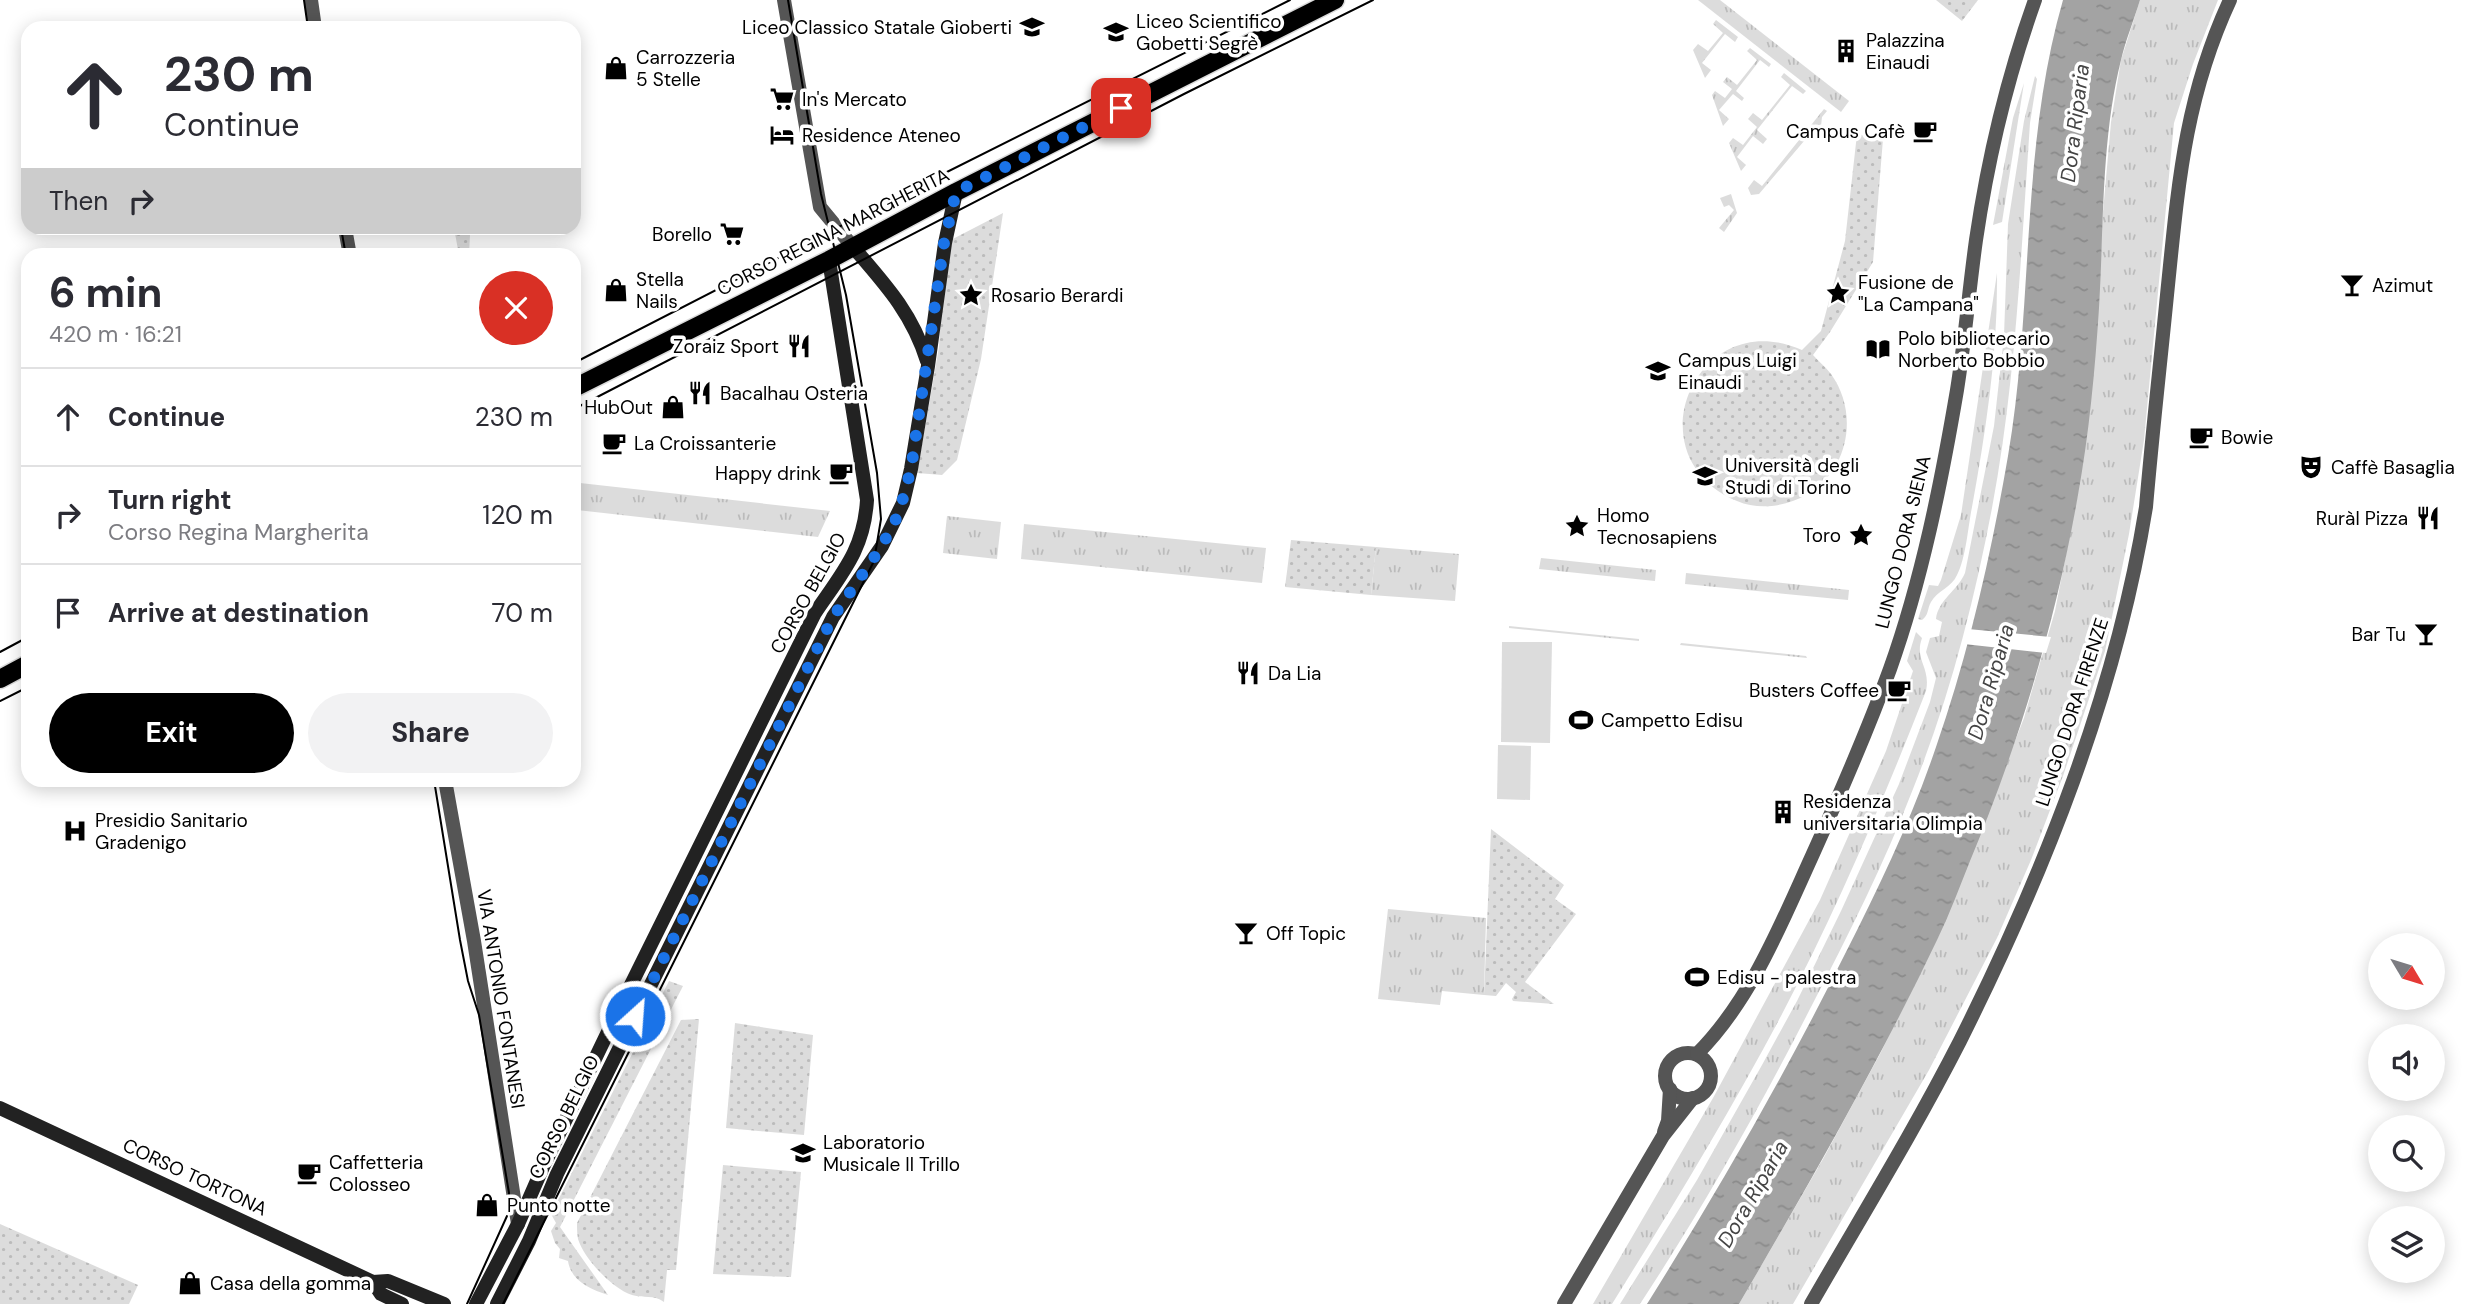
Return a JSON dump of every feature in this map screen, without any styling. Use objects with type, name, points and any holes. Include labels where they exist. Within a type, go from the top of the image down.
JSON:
[{"type":"main road","name":"CORSO REGINA MARGHERITA","points":[[581,384],[829,260],[956,192],[1335,0]]},
{"type":"main road","name":"CORSO BELGIO","points":[[497,1304],[529,1241],[557,1174],[833,617],[882,546],[903,503],[928,366],[944,243],[956,192]]},
{"type":"main road","points":[[853,247],[912,321],[928,366]]},
{"type":"main road","name":"CORSO BELGIO","points":[[476,1304],[518,1224],[542,1167],[815,613],[852,558],[864,531],[867,500],[829,260]]},
{"type":"main road","points":[[0,679],[21,668]]},
{"type":"main road","name":"CORSO TORTONA","points":[[0,1108],[373,1282],[388,1281],[444,1304]]},
{"type":"main road","name":"CORSO TORTONA","points":[[373,1282],[381,1294],[402,1304]]},
{"type":"street","points":[[311,0],[314,21]]},
{"type":"street","points":[[784,0],[820,207],[853,247]]},
{"type":"street","name":"LUNGO DORA SIENA","points":[[1697,1054],[1744,994],[1791,902],[1865,734],[1894,656],[1922,564],[1957,390],[1976,241],[1995,135],[2035,0]]},
{"type":"street","name":"LUNGO DORA FIRENZE","points":[[1811,1304],[1959,1043],[1998,962],[2036,875],[2068,791],[2114,657],[2146,507],[2178,183],[2189,116],[2205,62],[2230,0]]},
{"type":"street","name":"VIA ANTONIO FONTANESI","points":[[446,787],[474,941],[518,1224]]},
{"type":"street","points":[[1564,1304],[1663,1136],[1693,1098],[1705,1091],[1711,1077],[1707,1062],[1697,1054],[1681,1054],[1670,1062],[1665,1076],[1670,1089],[1668,1121],[1663,1136]]},
{"type":"street","points":[[1670,1089],[1684,1098],[1693,1098]]},
{"type":"green space","points":[[1698,0],[1720,0],[1849,101],[1841,112]]},
{"type":"green space","points":[[1936,0],[1978,0],[1962,21]]},
{"type":"green space","points":[[2140,0],[2218,0],[2174,123],[2144,440],[2129,534],[2105,651],[2063,776],[2031,860],[1997,938],[1929,1070],[1793,1304],[1739,1304],[1880,1054],[1939,935],[2024,718],[2055,611],[2078,493],[2111,122],[2121,60]]},
{"type":"green space","points":[[1716,20],[1738,37],[1735,42],[1725,34],[1702,63],[1711,70],[1705,78],[1693,50],[1698,44],[1708,51],[1723,33],[1713,24]]},
{"type":"green space","points":[[1750,48],[1771,64],[1769,67],[1760,60],[1736,91],[1744,98],[1742,101],[1733,94],[1719,110],[1729,119],[1723,126],[1712,95],[1715,91],[1725,98],[1732,89],[1723,82],[1727,77],[1737,85],[1757,60],[1747,51]]},
{"type":"green space","points":[[1784,73],[1806,91],[1803,94],[1792,86],[1757,130],[1767,139],[1763,144],[1753,136],[1737,157],[1746,165],[1741,171],[1729,143],[1733,138],[1743,145],[1757,127],[1748,119],[1753,113],[1762,120],[1790,85],[1781,77]]},
{"type":"green space","points":[[2035,76],[2037,79],[2030,123],[2017,316],[2000,460],[1977,579],[1938,720],[1902,817],[1878,872],[1771,1083],[1730,1158],[1640,1304],[1620,1304],[1697,1180],[1797,1001],[1899,784],[1930,702],[1936,678],[1926,652],[1930,638],[1939,636],[1942,622],[1936,619],[1940,606],[1965,573],[1994,426],[2004,336],[2008,224],[2024,121]]},
{"type":"green space","points":[[2024,83],[2002,222],[1993,225],[2013,118]]},
{"type":"green space","points":[[1824,109],[1827,111],[1822,117],[1821,126],[1810,134],[1759,194],[1751,195],[1748,188],[1754,180],[1762,186]]},
{"type":"green space","points":[[1857,134],[1883,139],[1873,262],[1813,355],[1831,374],[1840,389],[1845,406],[1847,423],[1841,455],[1822,483],[1808,494],[1773,506],[1746,504],[1705,480],[1687,452],[1683,421],[1690,391],[1707,365],[1733,347],[1765,341],[1802,350],[1821,331],[1845,241]]},
{"type":"green space","points":[[1731,194],[1737,213],[1724,232],[1719,228],[1734,210],[1729,205],[1724,207],[1720,198]]},
{"type":"green space","points":[[1003,213],[981,359],[957,460],[942,475],[917,473],[939,347],[945,243]]},
{"type":"green space","points":[[455,235],[470,235],[469,248],[458,248]]},
{"type":"green space","points":[[1997,273],[1990,391],[1965,551],[1955,579],[1934,598],[1922,620],[1918,619],[1929,585],[1938,586],[1941,580],[1961,515]]},
{"type":"green space","points":[[581,483],[830,511],[818,537],[581,510]]},
{"type":"green space","points":[[947,516],[1001,522],[997,559],[943,553]]},
{"type":"green space","points":[[1024,524],[1266,548],[1262,583],[1021,559]]},
{"type":"green space","points":[[1291,540],[1376,547],[1371,595],[1285,587]]},
{"type":"green space","points":[[1376,547],[1459,554],[1455,601],[1371,595]]},
{"type":"green space","points":[[1541,558],[1656,570],[1655,581],[1539,569]]},
{"type":"green space","points":[[1686,573],[1849,590],[1848,600],[1685,584]]},
{"type":"green space","points":[[1509,628],[1639,639],[1639,641]]},
{"type":"green space","points":[[1916,632],[1922,638],[1920,652],[1926,676],[1926,691],[1876,814],[1821,936],[1741,1089],[1612,1304],[1593,1304],[1713,1098],[1820,900],[1886,751],[1913,671],[1907,661]]},
{"type":"green space","points":[[1502,642],[1552,642],[1550,743],[1501,742]]},
{"type":"green space","points":[[1680,645],[1806,656],[1807,658]]},
{"type":"green space","points":[[1498,745],[1531,746],[1530,800],[1497,799]]},
{"type":"green space","points":[[1491,829],[1564,885],[1555,899],[1576,914],[1525,982],[1554,1004],[1513,1001],[1516,992],[1506,983],[1496,996],[1484,995]]},
{"type":"green space","points":[[1388,909],[1486,918],[1484,995],[1442,991],[1440,1005],[1378,999]]},
{"type":"green space","points":[[669,981],[683,986],[560,1227],[608,1295],[582,1283],[573,1274],[568,1261],[559,1258],[560,1249],[551,1231],[556,1223],[551,1214]]},
{"type":"green space","points":[[699,1019],[676,1270],[667,1270],[664,1302],[624,1292],[608,1280],[581,1247],[577,1223],[681,1020]]},
{"type":"green space","points":[[735,1023],[813,1035],[804,1135],[726,1128]]},
{"type":"green space","points":[[723,1165],[801,1172],[791,1277],[713,1274]]},
{"type":"green space","points":[[0,1224],[138,1285],[129,1304],[0,1304]]},
{"type":"water","name":"Dora Riparia","points":[[2063,0],[2140,0],[2121,60],[2110,121],[2104,183],[2096,355],[2082,472],[2059,589],[2020,727],[1988,817],[1938,938],[1867,1078],[1739,1304],[1647,1304],[1751,1130],[1823,997],[1906,825],[1948,711],[1978,603],[2008,456],[2022,342],[2040,113],[2049,56]]},
{"type":"pier","points":[[1968,629],[2051,637],[2046,653],[1964,644]]},
{"type":"tram line","points":[[304,0],[307,21]]},
{"type":"tram line","points":[[503,1304],[874,561],[881,519],[877,473],[846,295],[821,194],[788,0]]},
{"type":"tram line","points":[[581,359],[1290,0]]},
{"type":"tram line","points":[[581,405],[1184,94],[1373,0]]},
{"type":"tram line","points":[[342,235],[345,248]]},
{"type":"tram line","points":[[0,652],[21,641]]},
{"type":"tram line","points":[[0,701],[21,690]]},
{"type":"tram line","points":[[435,787],[460,940],[468,981],[479,1015],[509,1193],[507,1216],[467,1304]]},
{"type":"place","name":"Liceo Classico Statale Gioberti","points":[[1032,27]]},
{"type":"place","name":"Liceo Scientifico Gobetti Segrè","points":[[1116,32]]},
{"type":"place","name":"Palazzina Einaudi","points":[[1846,51]]},
{"type":"place","name":"Carrozzeria 5 Stelle","points":[[616,68]]},
{"type":"place","name":"In's Mercato","points":[[782,99]]},
{"type":"place","name":"Campus Cafè","points":[[1925,131]]},
{"type":"place","name":"Residence Ateneo","points":[[782,135]]},
{"type":"place","name":"Borello","points":[[732,234]]},
{"type":"place","name":"Azimut","points":[[2352,285]]},
{"type":"place","name":"Stella Nails","points":[[616,290]]},
{"type":"place","name":"Fusione de \"La Campana\"","points":[[1838,293]]},
{"type":"place","name":"Rosario Berardi","points":[[971,295]]},
{"type":"place","name":"Zoraiz Sport","points":[[799,346]]},
{"type":"place","name":"Polo bibliotecario Norberto Bobbio","points":[[1878,349]]},
{"type":"place","name":"Campus Luigi Einaudi","points":[[1658,371]]},
{"type":"place","name":"Bacalhau Osteria","points":[[700,393]]},
{"type":"place","name":"HubOut","points":[[673,407]]},
{"type":"place","name":"Bowie","points":[[2201,437]]},
{"type":"place","name":"La Croissanterie","points":[[614,443]]},
{"type":"place","name":"Caffè Basaglia","points":[[2311,467]]},
{"type":"place","name":"Happy drink","points":[[841,473]]},
{"type":"place","name":"Università degli Studi di Torino","points":[[1705,476]]},
{"type":"place","name":"Ruràl Pizza","points":[[2428,518]]},
{"type":"place","name":"Homo Tecnosapiens","points":[[1577,526]]},
{"type":"place","name":"Toro","points":[[1861,535]]},
{"type":"place","name":"Bar Tu","points":[[2426,634]]},
{"type":"place","name":"Da Lia","points":[[1248,673]]},
{"type":"place","name":"Busters Coffee","points":[[1899,690]]},
{"type":"place","name":"Campetto Edisu","points":[[1581,720]]},
{"type":"place","name":"Residenza universitaria Olimpia","points":[[1783,812]]},
{"type":"place","name":"Presidio Sanitario Gradenigo","points":[[75,831]]},
{"type":"place","name":"Off Topic","points":[[1246,933]]},
{"type":"place","name":"Edisu - palestra","points":[[1697,977]]},
{"type":"place","name":"Laboratorio Musicale Il Trillo","points":[[803,1153]]},
{"type":"place","name":"Caffetteria Colosseo","points":[[309,1173]]},
{"type":"place","name":"Punto notte","points":[[487,1205]]},
{"type":"place","name":"Casa della gomma","points":[[190,1283]]},
{"type":"route","points":[[635,1016],[833,617],[882,546],[903,503],[928,366],[944,243],[956,192],[1121,108]]}]
